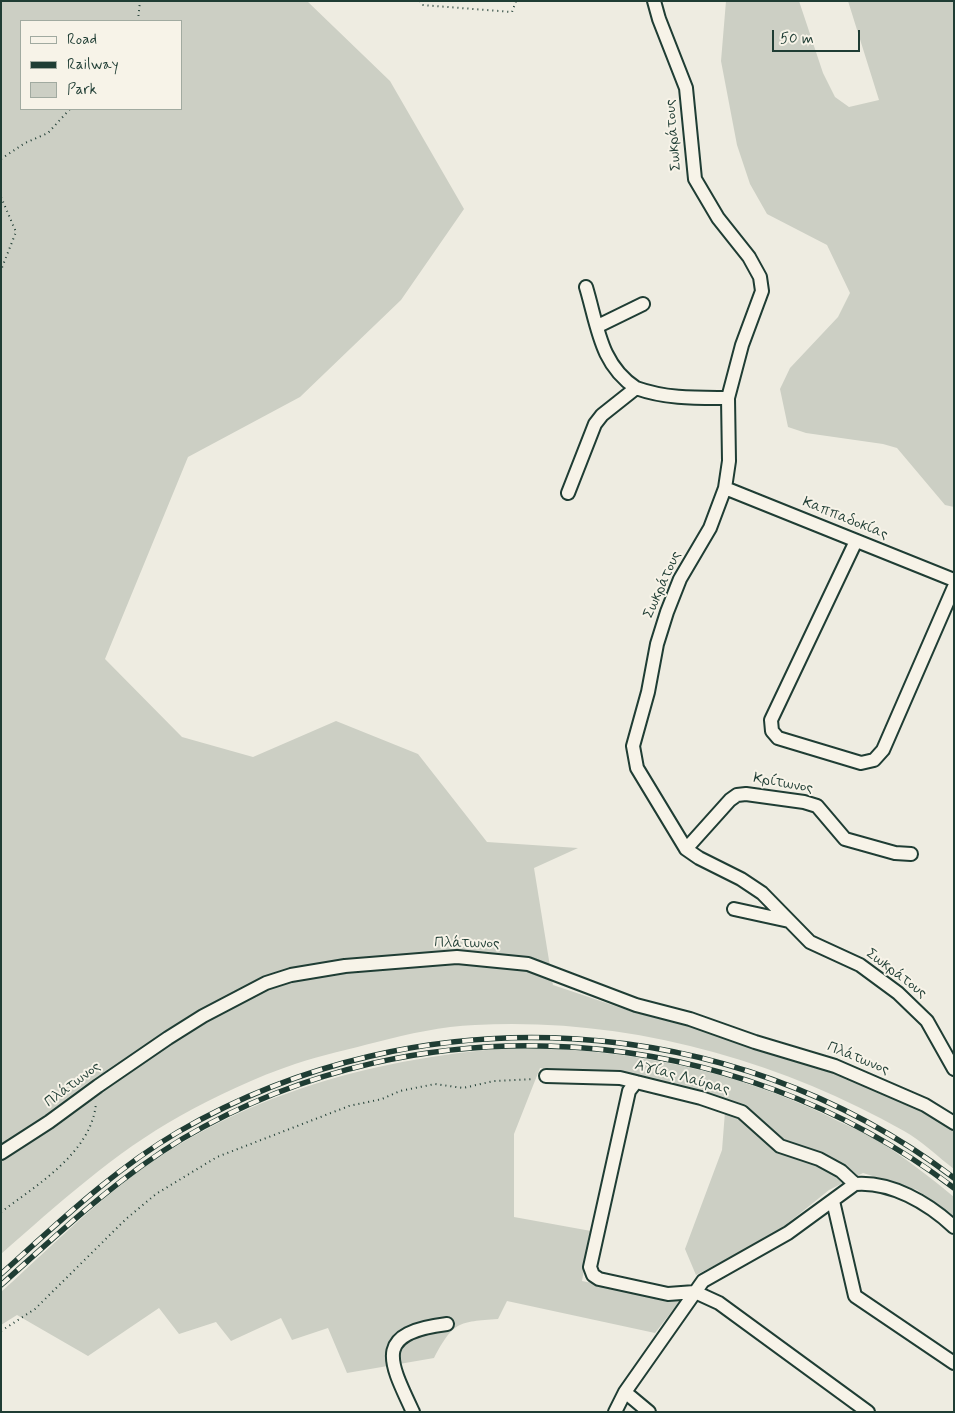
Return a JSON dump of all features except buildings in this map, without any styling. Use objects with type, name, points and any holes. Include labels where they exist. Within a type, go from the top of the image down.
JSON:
[{"type":"street","name":"Σωκράτους","points":[[654,1],[659,19],[686,88],[691,120],[695,179],[718,218],[749,257],[762,284],[762,295],[742,345],[728,398],[729,461],[725,488],[710,528],[680,579],[667,612],[657,644],[648,692],[633,746],[637,768],[686,849],[699,858],[752,885],[810,942],[860,965],[909,1002],[928,1021],[954,1069]]},
{"type":"street","points":[[586,287],[608,360],[622,378],[636,388],[657,396],[728,398]]},
{"type":"street","points":[[598,326],[643,304]]},
{"type":"street","points":[[568,493],[596,424],[602,415],[636,388]]},
{"type":"street","name":"Καππαδοκίας","points":[[725,488],[954,580]]},
{"type":"street","points":[[856,541],[771,720],[772,731],[778,738],[861,763],[874,760],[883,750],[954,587]]},
{"type":"street","name":"Κρίτωνος","points":[[686,849],[730,800],[737,795],[746,794],[804,802],[817,806],[845,839],[894,853],[911,854]]},
{"type":"street","points":[[734,909],[789,921]]},
{"type":"street","name":"Πλάτωνος","points":[[1,1154],[203,1016],[266,983],[292,975],[345,966],[457,957],[528,964],[636,1005],[690,1019],[755,1042],[835,1066],[926,1105],[954,1123]]},
{"type":"street","name":"Αγίας Λαύρας","points":[[546,1076],[620,1078],[701,1098],[742,1112],[780,1146],[819,1159],[840,1171],[855,1184]]},
{"type":"street","points":[[636,1082],[629,1092],[590,1267],[593,1275],[598,1279],[668,1294],[695,1292],[719,1303],[746,1320],[868,1412]]},
{"type":"street","points":[[615,1412],[625,1392],[703,1281],[768,1246],[855,1184],[869,1183],[894,1189],[939,1214],[954,1227]]},
{"type":"street","points":[[833,1201],[854,1296],[954,1363]]},
{"type":"street","points":[[412,1412],[395,1373],[391,1359],[392,1348],[401,1338],[416,1331],[447,1324]]},
{"type":"street","points":[[625,1392],[649,1412]]},
{"type":"path","points":[[138,20],[140,1]]},
{"type":"path","points":[[420,1],[422,5],[512,12],[516,1]]},
{"type":"path","points":[[1,159],[25,143],[48,133],[69,110]]},
{"type":"path","points":[[1,197],[16,232],[1,270]]},
{"type":"path","points":[[1,1332],[35,1309],[126,1219],[156,1194],[217,1157],[341,1109],[369,1100],[382,1099],[400,1092],[435,1084],[463,1088],[494,1081],[524,1080],[546,1076]]},
{"type":"path","points":[[1,1212],[69,1159],[86,1133],[95,1113],[98,1086]]},
{"type":"green space","points":[[1,1],[307,1],[390,81],[464,209],[401,300],[300,397],[188,457],[105,659],[182,737],[253,757],[336,721],[418,754],[487,842],[578,848],[534,868],[553,985],[636,1013],[687,1024],[829,1070],[919,1108],[954,1130],[954,1169],[911,1135],[855,1105],[751,1063],[697,1048],[642,1036],[587,1028],[531,1024],[475,1025],[413,1033],[377,1042],[295,1064],[251,1081],[222,1094],[156,1130],[87,1180],[1,1254]]},
{"type":"green space","points":[[726,1],[799,1],[823,73],[835,97],[849,107],[879,100],[848,1],[954,1],[954,507],[945,505],[897,448],[883,444],[806,433],[788,427],[780,389],[790,368],[838,317],[850,293],[827,245],[767,214],[750,184],[737,145],[721,61]]},
{"type":"green space","points":[[524,1047],[564,1049],[643,1058],[718,1075],[756,1086],[793,1100],[866,1134],[907,1160],[954,1197],[954,1217],[917,1190],[863,1173],[829,1190],[772,1236],[696,1275],[685,1249],[722,1150],[726,1099],[637,1075],[540,1068],[514,1134],[514,1217],[591,1231],[582,1281],[680,1301],[655,1333],[507,1301],[498,1319],[465,1323],[452,1330],[434,1358],[347,1373],[328,1328],[292,1340],[281,1318],[231,1341],[216,1322],[179,1334],[159,1308],[88,1356],[17,1315],[1,1325],[1,1292],[76,1223],[122,1184],[167,1152],[214,1125],[262,1103],[364,1070],[417,1059]]},
{"type":"railway","points":[[1,1274],[108,1180],[178,1132],[272,1087],[370,1056],[471,1040],[573,1039],[674,1052],[772,1079],[866,1121],[954,1178]]},
{"type":"railway","points":[[1,1285],[66,1226],[111,1189],[182,1139],[275,1093],[373,1063],[474,1048],[575,1047],[676,1061],[774,1090],[867,1132],[954,1188]]}]
